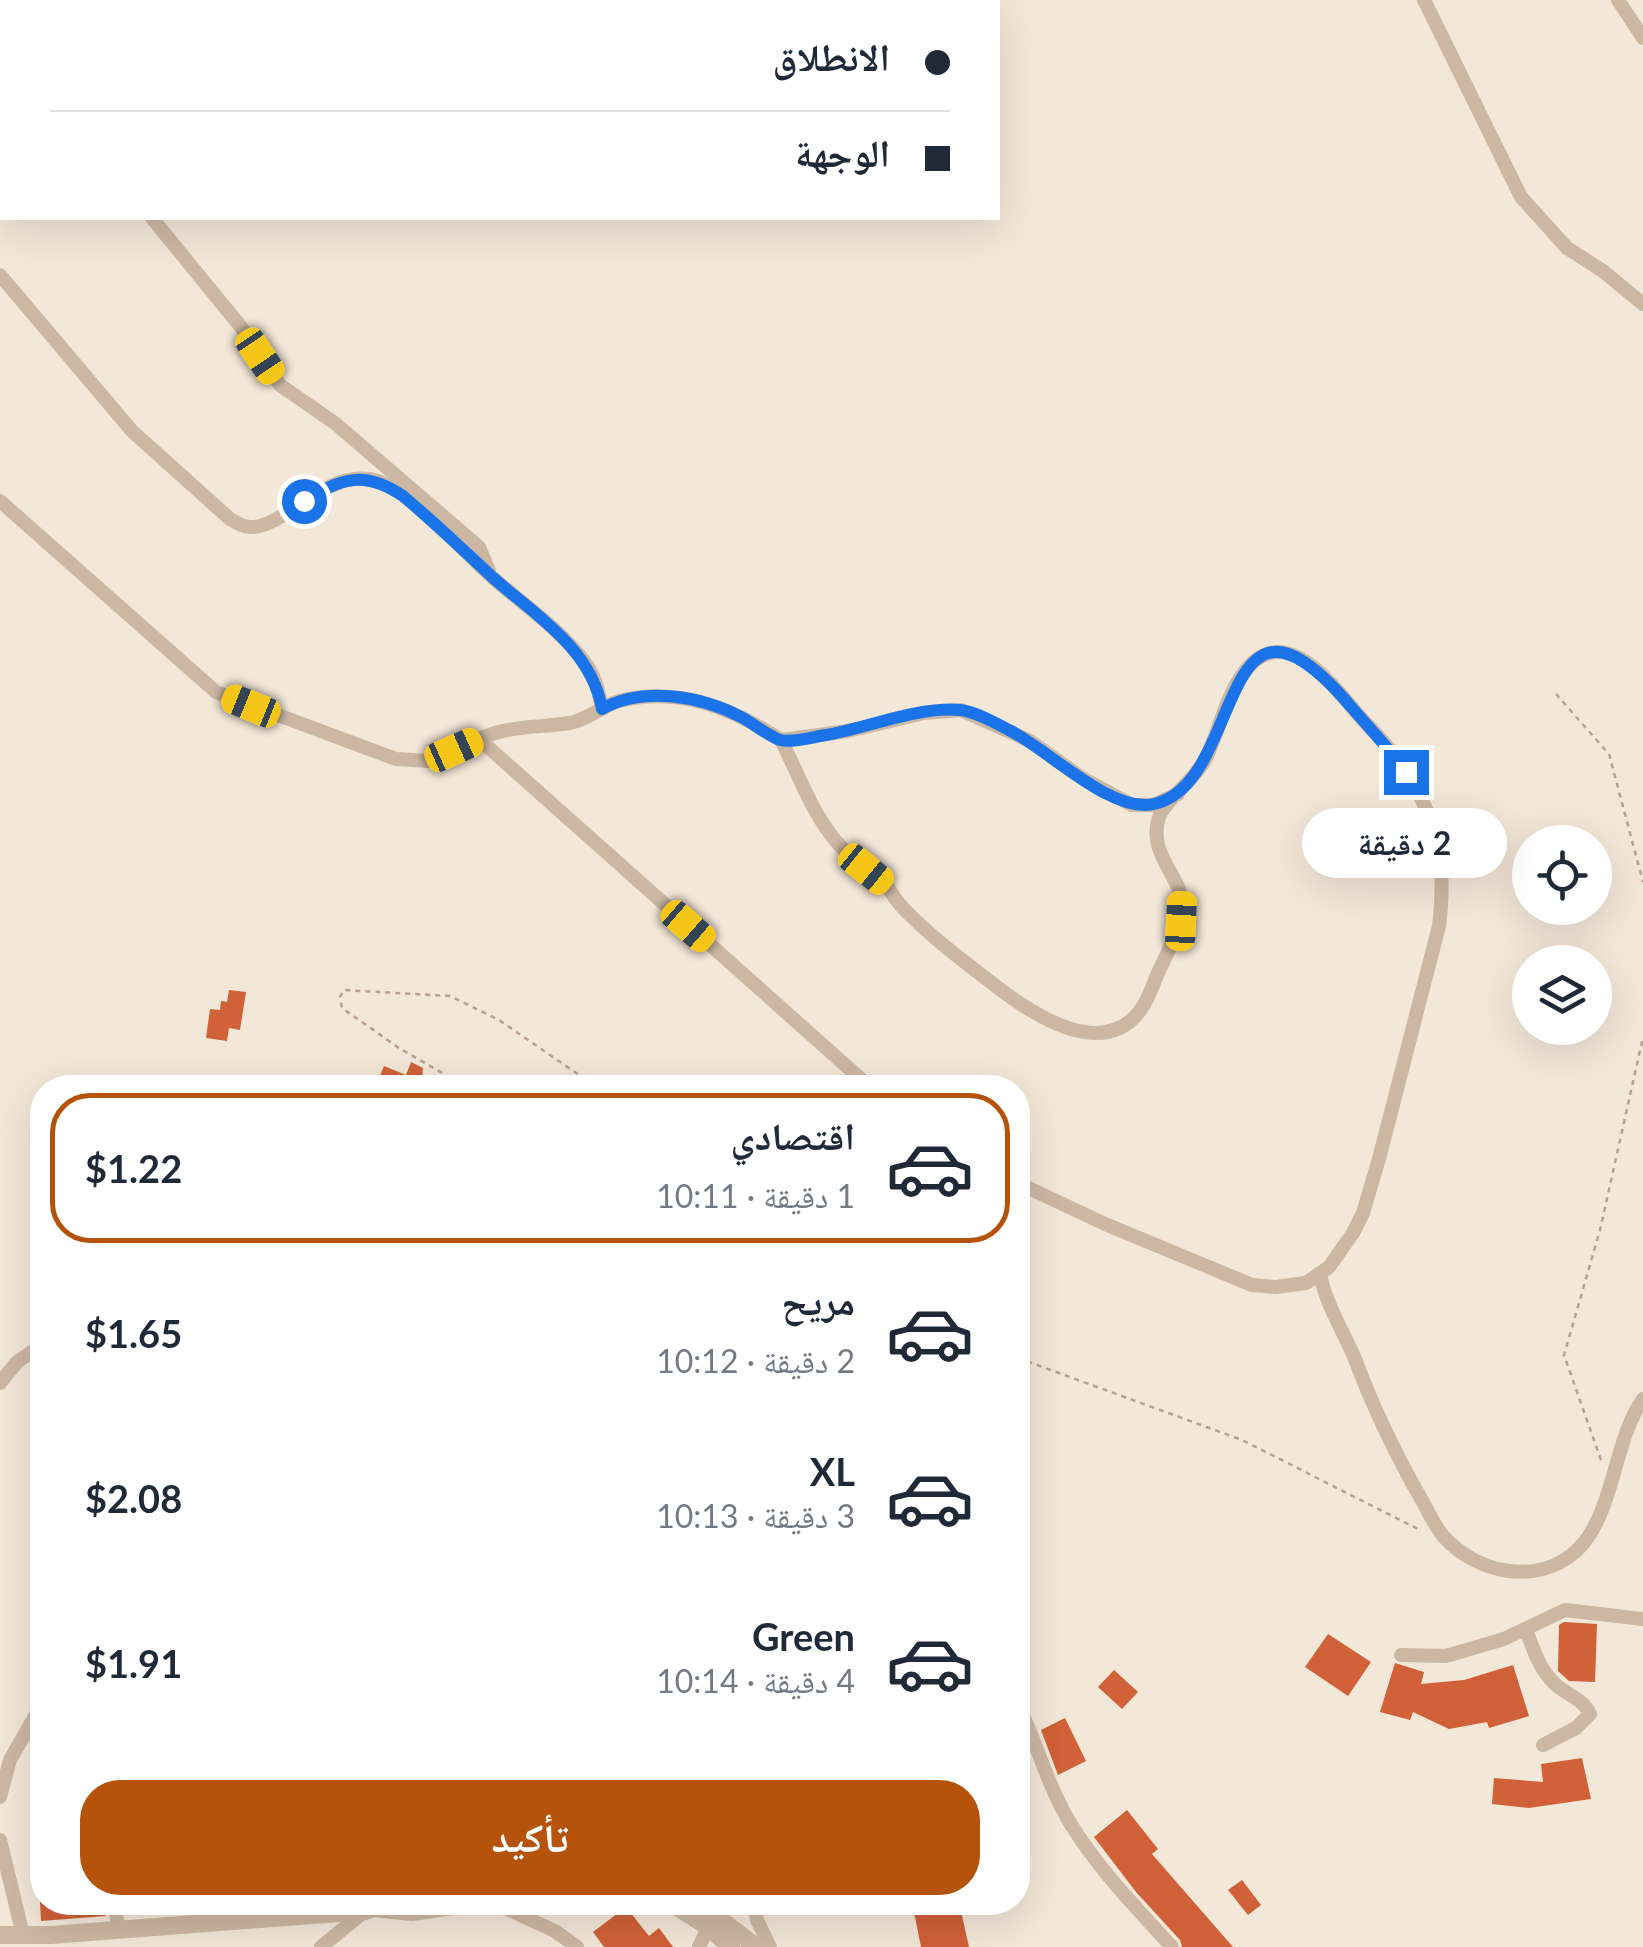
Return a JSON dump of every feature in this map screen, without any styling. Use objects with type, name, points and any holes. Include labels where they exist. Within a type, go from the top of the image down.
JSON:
[{"type":"street","points":[[1424,0],[1520,197],[1567,248],[1643,304]]},
{"type":"street","points":[[1618,0],[1643,38]]},
{"type":"street","points":[[154,220],[241,327],[280,384],[336,424],[479,547],[492,577]]},
{"type":"street","points":[[0,275],[132,431],[230,519],[242,526],[260,526],[323,489],[367,478],[403,496],[539,615],[584,661],[598,687],[602,709]]},
{"type":"street","points":[[0,501],[216,692],[396,759],[429,761],[494,732],[568,723],[588,718],[616,702],[636,698],[702,700],[741,717],[781,740],[836,841],[885,884],[901,907],[1020,1005],[1082,1032],[1103,1034],[1125,1026],[1140,1010],[1181,921],[1182,896],[1158,848],[1159,816],[1190,784],[1206,759],[1243,673],[1270,652],[1303,660],[1329,679],[1392,751],[1428,809],[1438,839],[1444,889],[1439,926],[1364,1213],[1346,1245],[1320,1274],[1306,1283],[1276,1287],[1252,1284],[1131,1236],[1030,1189]]},
{"type":"street","points":[[781,740],[848,731],[924,713],[961,710],[1030,741],[1097,787],[1132,805],[1154,805],[1178,794]]},
{"type":"street","points":[[479,739],[856,1075]]},
{"type":"street","points":[[1320,1274],[1324,1296],[1396,1456],[1444,1537],[1467,1555],[1508,1574],[1534,1572],[1574,1553],[1588,1536],[1610,1487],[1633,1413],[1643,1399]]},
{"type":"street","points":[[0,1383],[16,1362],[30,1353]]},
{"type":"street","points":[[1401,1655],[1446,1656],[1526,1630],[1565,1610],[1643,1619]]},
{"type":"street","points":[[1526,1630],[1544,1673],[1584,1704],[1590,1714],[1576,1728],[1543,1745]]},
{"type":"street","points":[[0,1797],[10,1760],[30,1725]]},
{"type":"street","points":[[1030,1735],[1072,1827],[1172,1947]]},
{"type":"street","points":[[0,1840],[23,1935]]},
{"type":"street","points":[[116,1915],[118,1930]]},
{"type":"street","points":[[0,1935],[46,1941],[118,1930],[286,1915]]},
{"type":"street","points":[[320,1947],[365,1915]]},
{"type":"street","points":[[519,1915],[577,1947]]},
{"type":"street","points":[[699,1915],[756,1947]]},
{"type":"street","points":[[707,1915],[731,1947]]},
{"type":"street","points":[[756,1915],[770,1947]]},
{"type":"street","points":[[699,1947],[711,1920]]},
{"type":"path","points":[[1556,694],[1609,754],[1643,882]]},
{"type":"path","points":[[446,1075],[342,1008],[340,997],[344,990],[450,996],[498,1020],[579,1075]]},
{"type":"path","points":[[1610,1487],[1564,1356],[1600,1230],[1643,1037]]},
{"type":"path","points":[[1030,1362],[1242,1440],[1408,1526],[1444,1537]]},
{"type":"building","points":[[229,990],[246,992],[240,1030],[229,1028],[227,1041],[206,1038],[210,1009],[220,1010],[221,1001],[227,1002]]},
{"type":"building","points":[[411,1062],[423,1068],[422,1075],[406,1075]]},
{"type":"building","points":[[384,1066],[406,1075],[380,1075]]},
{"type":"building","points":[[1597,1624],[1595,1682],[1569,1681],[1558,1671],[1559,1625]]},
{"type":"building","points":[[1328,1634],[1371,1662],[1348,1696],[1305,1667]]},
{"type":"building","points":[[1395,1663],[1424,1672],[1421,1684],[1464,1680],[1513,1665],[1529,1716],[1489,1728],[1487,1722],[1449,1729],[1413,1712],[1410,1720],[1380,1712]]},
{"type":"building","points":[[1114,1670],[1138,1692],[1122,1709],[1098,1687]]},
{"type":"building","points":[[1065,1718],[1086,1761],[1058,1775],[1041,1730]]},
{"type":"building","points":[[1582,1758],[1591,1799],[1529,1808],[1492,1804],[1494,1778],[1543,1782],[1541,1764]]},
{"type":"building","points":[[1127,1810],[1158,1849],[1152,1854],[1233,1947],[1182,1947],[1136,1892],[1094,1837]]},
{"type":"building","points":[[1242,1880],[1261,1905],[1248,1915],[1228,1890]]},
{"type":"building","points":[[41,1915],[106,1916],[41,1921]]},
{"type":"building","points":[[615,1915],[632,1915],[649,1936],[659,1928],[673,1947],[604,1947],[593,1932]]},
{"type":"building","points":[[915,1915],[962,1915],[969,1947],[921,1947]]},
{"type":"route","points":[[304,501],[342,482],[367,478],[403,496],[539,615],[584,661],[598,687],[602,709],[636,698],[702,700],[781,740],[848,731],[924,713],[961,710],[1030,741],[1112,796],[1143,806],[1166,800],[1190,784],[1206,759],[1243,673],[1270,652],[1286,653],[1329,679],[1406,772]]}]
